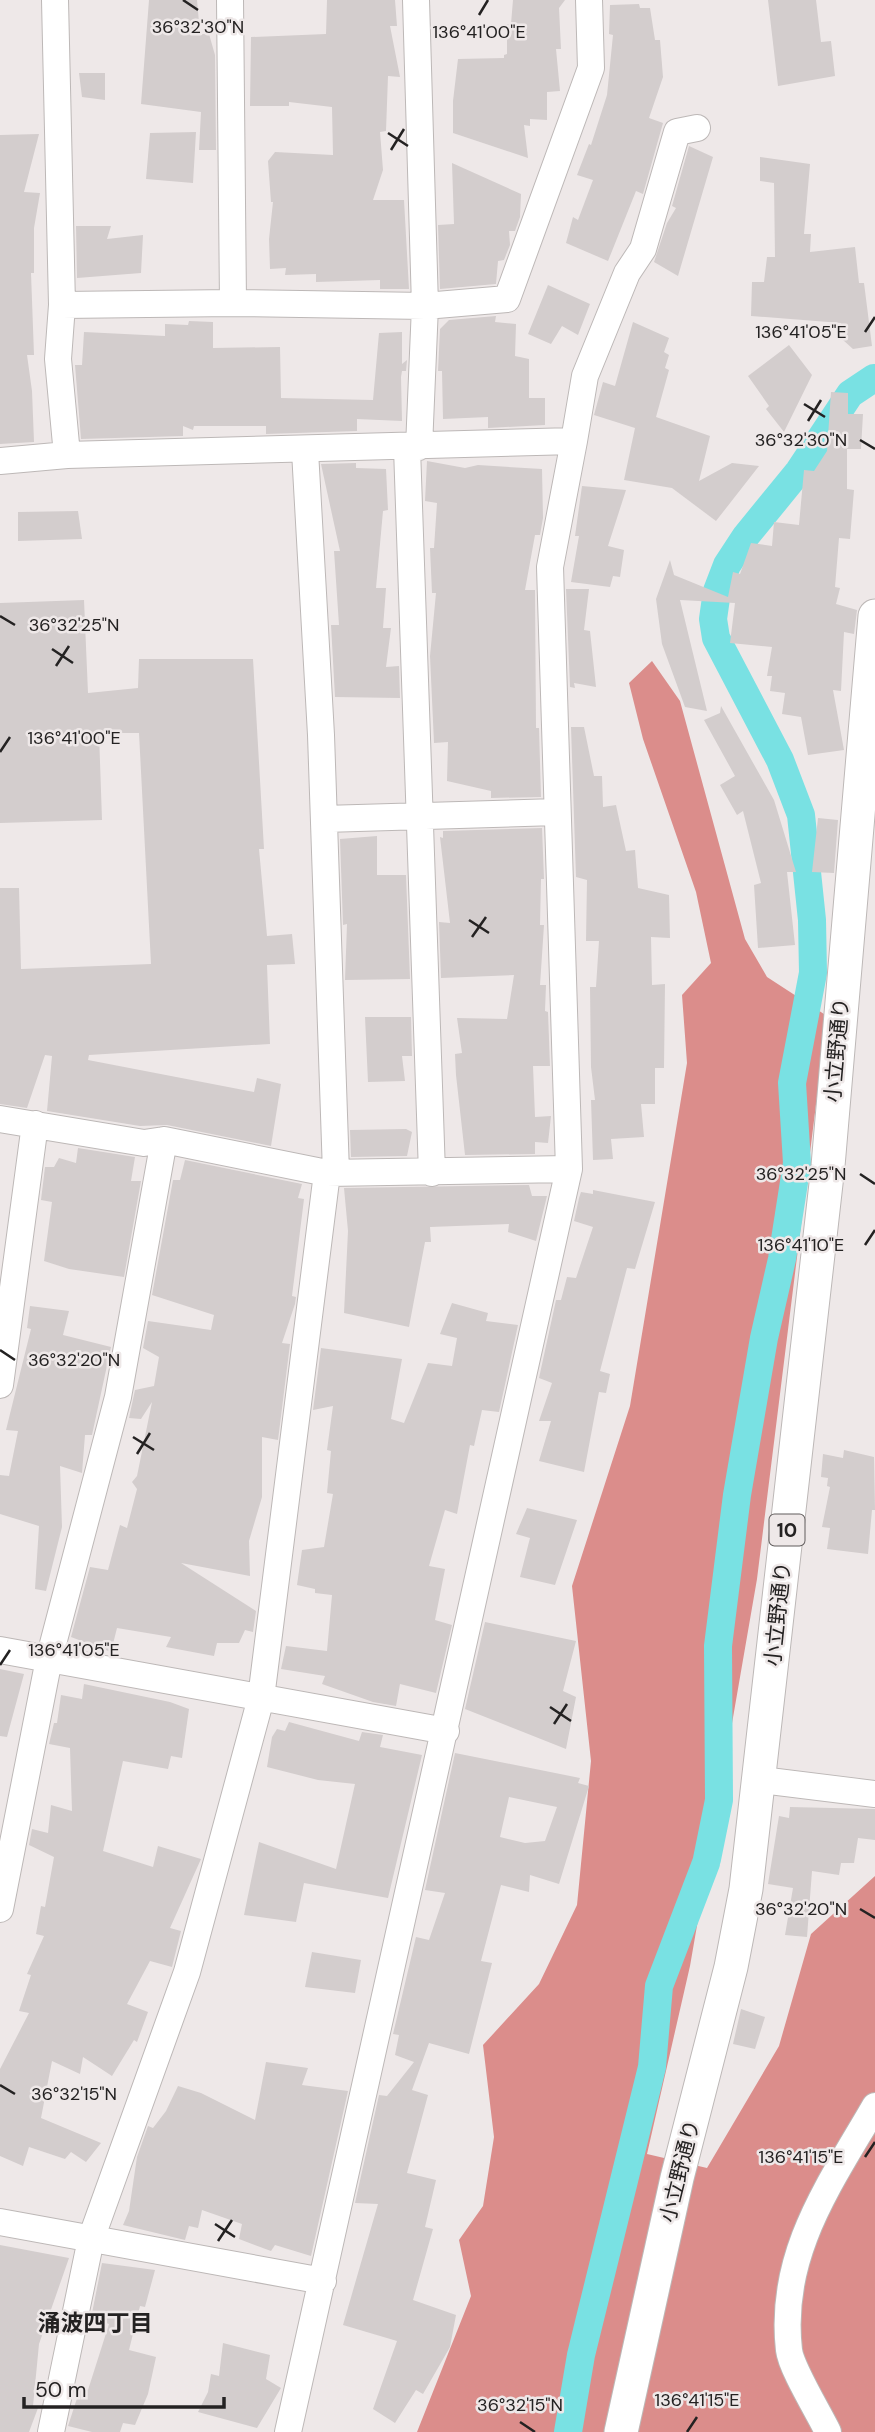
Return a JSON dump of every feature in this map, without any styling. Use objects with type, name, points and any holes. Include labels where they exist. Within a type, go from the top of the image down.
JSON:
[{"type":"main road","name":"小立野通り","points":[[621,2432],[677,2178],[731,1967],[746,1889],[761,1780],[828,1166],[875,616]]},
{"type":"street","points":[[55,0],[62,305],[58,359],[67,456]]},
{"type":"street","points":[[230,0],[233,303]]},
{"type":"street","points":[[416,0],[425,306],[413,448],[419,817],[432,1173]]},
{"type":"street","points":[[62,305],[233,303],[425,306],[507,299],[591,68],[589,0]]},
{"type":"street","points":[[288,2432],[569,1169],[550,567],[585,376],[627,273],[643,249],[677,132],[697,128]]},
{"type":"street","points":[[0,461],[67,456],[413,448],[574,441]]},
{"type":"street","points":[[51,2432],[92,2239],[187,1972],[261,1698],[332,1173],[324,819],[305,451]]},
{"type":"street","points":[[324,819],[557,812]]},
{"type":"street","points":[[0,1119],[144,1143],[164,1140],[332,1173],[569,1169]]},
{"type":"street","points":[[0,1385],[35,1125]]},
{"type":"street","points":[[0,1909],[50,1659],[118,1397],[164,1140]]},
{"type":"street","points":[[0,1650],[446,1731]]},
{"type":"street","points":[[761,1780],[875,1794]]},
{"type":"street","points":[[828,2432],[789,2352],[789,2314],[797,2256],[810,2217],[875,2106]]},
{"type":"street","points":[[0,2222],[323,2281]]},
{"type":"shaded area","points":[[652,661],[680,701],[745,939],[767,977],[827,1016],[757,1579],[690,1966],[647,2154],[707,2168],[779,2046],[811,1934],[875,1876],[875,2432],[417,2432],[471,2296],[459,2240],[483,2206],[494,2137],[483,2045],[539,1984],[577,1905],[591,1761],[572,1586],[630,1406],[687,1063],[682,995],[711,963],[696,892],[643,739],[629,683]]},
{"type":"building","points":[[149,0],[197,0],[200,34],[209,34],[215,55],[216,150],[199,150],[201,112],[141,104]]},
{"type":"building","points":[[327,0],[395,0],[397,26],[390,26],[400,77],[388,76],[386,131],[380,132],[383,170],[373,200],[404,200],[409,289],[380,289],[380,280],[316,282],[316,274],[285,275],[286,268],[270,269],[269,239],[273,202],[268,161],[275,152],[333,155],[332,107],[289,102],[289,106],[250,106],[251,37],[326,34]]},
{"type":"building","points":[[513,0],[565,0],[559,8],[561,49],[556,49],[560,91],[547,92],[547,120],[530,119],[530,126],[524,125],[528,158],[453,133],[453,101],[458,59],[504,58],[507,54],[507,24],[511,24]]},
{"type":"building","points":[[768,0],[816,0],[821,42],[831,41],[835,76],[778,86]]},
{"type":"building","points":[[639,4],[640,8],[650,8],[655,40],[660,40],[663,77],[649,118],[663,123],[643,194],[636,191],[608,261],[566,243],[573,217],[578,220],[593,180],[577,175],[589,144],[591,145],[607,95],[613,35],[609,34],[610,5]]},
{"type":"building","points":[[79,73],[105,73],[105,100],[82,97]]},
{"type":"building","points":[[196,132],[193,183],[146,179],[150,133]]},
{"type":"building","points":[[39,134],[24,192],[40,193],[34,228],[34,273],[31,273],[34,355],[27,355],[34,442],[0,444],[0,135]]},
{"type":"building","points":[[689,146],[713,157],[678,276],[654,262],[667,223],[676,208],[672,206]]},
{"type":"building","points":[[760,157],[810,164],[804,234],[811,234],[810,252],[855,247],[859,283],[864,283],[872,346],[853,349],[843,340],[841,323],[751,316],[752,282],[764,282],[767,257],[775,257],[774,183],[760,181]]},
{"type":"building","points":[[452,163],[521,194],[520,217],[515,231],[509,231],[510,245],[504,260],[498,261],[496,284],[440,289],[438,225],[454,224]]},
{"type":"building","points":[[76,226],[111,226],[107,239],[143,235],[141,273],[77,278]]},
{"type":"building","points":[[548,285],[590,304],[578,335],[562,326],[551,344],[528,334]]},
{"type":"building","points":[[496,316],[495,322],[516,324],[515,356],[529,359],[529,398],[545,398],[545,425],[488,428],[488,417],[443,419],[442,371],[438,371],[440,329],[449,320]]},
{"type":"building","points":[[189,321],[213,322],[213,348],[280,347],[281,398],[373,400],[379,333],[402,332],[402,364],[407,360],[406,371],[402,371],[401,377],[402,421],[357,419],[357,431],[266,434],[266,426],[194,426],[193,430],[183,426],[183,436],[81,439],[75,365],[82,365],[84,332],[165,336],[165,324],[188,325]]},
{"type":"building","points":[[633,322],[669,338],[664,352],[669,355],[665,368],[669,370],[656,417],[710,436],[699,481],[732,463],[759,466],[716,521],[672,488],[624,480],[635,428],[594,415],[603,382],[615,386]]},
{"type":"building","points":[[789,345],[812,375],[784,432],[766,409],[769,406],[748,376]]},
{"type":"building","points":[[831,392],[848,393],[848,414],[863,414],[861,449],[847,449],[847,489],[854,490],[850,539],[839,538],[835,587],[840,588],[836,604],[857,610],[854,634],[844,632],[841,691],[833,690],[844,750],[808,755],[801,717],[782,714],[785,693],[770,691],[772,676],[767,676],[772,647],[730,643],[735,603],[680,600],[707,711],[685,707],[662,644],[656,599],[670,560],[674,575],[728,597],[733,572],[740,574],[751,543],[772,546],[774,522],[799,525],[804,470],[814,471],[827,451]]},
{"type":"building","points":[[427,461],[465,468],[478,465],[542,469],[543,518],[540,535],[535,535],[525,590],[535,590],[536,728],[539,728],[541,797],[491,798],[491,791],[447,781],[448,742],[434,743],[430,656],[436,593],[432,593],[430,548],[434,548],[437,503],[425,501]]},
{"type":"building","points":[[356,463],[356,468],[386,469],[388,510],[383,511],[376,588],[386,588],[383,628],[391,628],[386,667],[399,666],[400,698],[335,697],[331,625],[339,625],[334,551],[340,551],[321,464]]},
{"type":"building","points":[[582,486],[626,490],[608,546],[624,550],[620,577],[613,576],[610,587],[571,582],[579,536],[575,536]]},
{"type":"building","points":[[78,511],[82,539],[18,541],[18,512]]},
{"type":"building","points":[[566,589],[589,589],[584,630],[590,631],[596,687],[574,683],[575,688],[570,687]]},
{"type":"building","points":[[84,600],[88,693],[138,688],[139,659],[253,659],[264,849],[259,849],[267,936],[292,934],[295,964],[267,965],[270,1044],[89,1055],[88,1060],[254,1092],[257,1078],[281,1084],[271,1146],[167,1125],[140,1126],[47,1111],[52,1056],[45,1055],[27,1108],[0,1104],[0,888],[19,888],[21,969],[151,964],[139,733],[99,733],[102,820],[0,823],[0,603]]},
{"type":"building","points":[[721,706],[774,800],[796,872],[787,872],[795,945],[758,948],[754,885],[761,883],[743,811],[737,815],[720,785],[735,776],[704,720],[720,713]]},
{"type":"building","points":[[571,727],[584,727],[594,776],[602,776],[603,807],[616,805],[626,851],[635,850],[638,888],[669,895],[670,938],[651,937],[652,985],[665,984],[664,1068],[655,1068],[655,1104],[641,1104],[644,1137],[611,1139],[613,1159],[593,1160],[591,1100],[595,1100],[591,1067],[590,987],[596,987],[599,941],[586,941],[587,880],[576,877]]},
{"type":"building","points":[[818,818],[838,820],[834,873],[812,872]]},
{"type":"building","points":[[542,828],[544,879],[541,879],[540,925],[544,925],[540,985],[546,985],[545,1011],[548,1012],[550,1066],[533,1066],[535,1117],[551,1116],[548,1143],[535,1142],[535,1154],[465,1155],[456,1075],[455,1054],[462,1053],[457,1018],[507,1019],[514,975],[441,978],[439,922],[450,923],[440,837],[443,838],[443,831]]},
{"type":"building","points":[[377,836],[377,875],[406,875],[410,979],[345,980],[347,924],[343,925],[340,839]]},
{"type":"building","points":[[365,1017],[411,1017],[412,1056],[402,1056],[405,1081],[368,1082]]},
{"type":"building","points":[[406,1129],[412,1132],[407,1156],[351,1157],[350,1130]]},
{"type":"building","points":[[78,1148],[135,1157],[131,1181],[141,1181],[124,1277],[69,1269],[44,1261],[52,1202],[41,1200],[45,1167],[54,1167],[59,1158],[76,1163]]},
{"type":"building","points":[[185,1160],[302,1184],[298,1198],[304,1199],[292,1296],[296,1297],[282,1343],[290,1344],[278,1440],[262,1437],[262,1497],[249,1541],[250,1576],[181,1563],[256,1611],[253,1632],[245,1630],[239,1643],[217,1643],[214,1656],[166,1647],[171,1637],[117,1628],[111,1652],[71,1637],[90,1567],[108,1570],[120,1525],[127,1528],[137,1489],[132,1482],[137,1476],[152,1402],[141,1419],[129,1418],[135,1390],[154,1386],[159,1357],[143,1348],[148,1321],[211,1330],[214,1315],[152,1295],[173,1180],[180,1180]]},
{"type":"building","points":[[529,1185],[532,1196],[547,1196],[536,1241],[508,1232],[509,1224],[430,1227],[431,1242],[425,1242],[409,1327],[344,1313],[348,1231],[344,1188]]},
{"type":"building","points":[[593,1190],[655,1202],[635,1269],[627,1268],[600,1371],[610,1374],[606,1393],[599,1392],[584,1472],[539,1461],[551,1421],[539,1421],[552,1383],[539,1378],[556,1300],[561,1300],[567,1277],[576,1278],[593,1227],[574,1221],[579,1198],[581,1192],[593,1194]]},
{"type":"building","points":[[452,1303],[488,1313],[486,1321],[518,1325],[499,1412],[482,1410],[474,1446],[470,1445],[457,1514],[445,1510],[429,1566],[445,1569],[435,1620],[452,1625],[436,1693],[400,1684],[396,1706],[373,1702],[322,1684],[325,1676],[281,1669],[286,1646],[327,1651],[332,1595],[315,1593],[315,1589],[297,1585],[302,1550],[324,1547],[333,1494],[327,1493],[331,1451],[327,1450],[333,1406],[313,1410],[321,1348],[402,1359],[391,1419],[404,1423],[428,1363],[452,1366],[457,1338],[440,1334]]},
{"type":"building","points":[[30,1306],[69,1311],[63,1335],[111,1347],[92,1435],[85,1435],[82,1473],[60,1466],[62,1527],[46,1591],[35,1589],[39,1526],[0,1514],[0,1475],[9,1476],[18,1431],[6,1430],[31,1329],[27,1328]]},
{"type":"building","points":[[844,1450],[874,1457],[875,1510],[872,1510],[868,1554],[827,1549],[830,1528],[822,1527],[830,1487],[827,1486],[828,1478],[821,1477],[823,1454],[843,1458]]},
{"type":"building","points":[[527,1508],[577,1520],[555,1585],[520,1577],[530,1538],[516,1534]]},
{"type":"building","points":[[485,1622],[576,1641],[563,1691],[576,1697],[566,1749],[465,1709]]},
{"type":"building","points":[[0,1669],[24,1674],[7,1737],[0,1736]]},
{"type":"building","points":[[84,1684],[170,1702],[189,1709],[182,1758],[171,1756],[168,1769],[123,1761],[103,1851],[153,1867],[158,1846],[201,1859],[170,1928],[181,1931],[172,1967],[150,1961],[127,2004],[148,2012],[137,2042],[134,2040],[112,2076],[83,2057],[80,2074],[52,2061],[41,2118],[101,2143],[86,2162],[71,2152],[65,2159],[29,2147],[23,2166],[0,2156],[0,2069],[29,2013],[19,2011],[31,1975],[27,1974],[44,1936],[36,1934],[41,1906],[45,1907],[54,1857],[29,1845],[32,1829],[48,1833],[51,1805],[72,1811],[70,1748],[49,1744],[54,1723],[57,1723],[61,1695],[82,1699]]},
{"type":"building","points":[[289,1722],[359,1741],[362,1732],[383,1735],[380,1747],[422,1755],[388,1898],[304,1883],[296,1922],[244,1915],[259,1842],[336,1869],[355,1784],[318,1780],[267,1767],[272,1737],[277,1729],[285,1731]]},
{"type":"building","points":[[455,1753],[580,1778],[578,1783],[589,1786],[559,1884],[530,1875],[529,1892],[501,1885],[481,1961],[492,1963],[469,2054],[429,2043],[412,2090],[428,2095],[407,2173],[436,2180],[425,2227],[433,2229],[413,2300],[456,2315],[450,2347],[423,2394],[416,2390],[395,2423],[373,2409],[397,2341],[343,2325],[378,2204],[355,2203],[379,2095],[387,2096],[414,2062],[395,2055],[399,2035],[393,2034],[416,1937],[429,1940],[445,1893],[425,1890]],"holes":[[[509,1797],[557,1807],[545,1841],[525,1843],[500,1837]]]},
{"type":"building","points":[[790,1807],[875,1809],[875,1840],[858,1838],[854,1863],[841,1863],[839,1875],[812,1871],[807,1937],[785,1935],[793,1888],[768,1884],[779,1816],[789,1818]]},
{"type":"building","points":[[312,1952],[361,1960],[355,1993],[305,1987]]},
{"type":"building","points":[[741,2009],[765,2017],[755,2049],[733,2044]]},
{"type":"building","points":[[266,2062],[308,2068],[302,2085],[348,2091],[311,2256],[275,2245],[271,2251],[239,2239],[242,2224],[202,2210],[198,2228],[189,2226],[185,2240],[123,2225],[129,2211],[137,2157],[148,2126],[153,2128],[166,2111],[178,2086],[201,2093],[255,2120]]},
{"type":"building","points":[[0,2245],[69,2258],[39,2344],[33,2406],[38,2408],[29,2432],[0,2432]]},
{"type":"building","points":[[102,2263],[155,2270],[145,2307],[140,2306],[129,2350],[156,2357],[148,2394],[135,2425],[123,2423],[120,2432],[92,2432],[68,2426],[81,2386],[88,2390],[109,2324],[91,2318]]},
{"type":"building","points":[[223,2343],[270,2355],[266,2379],[281,2388],[257,2428],[198,2412],[208,2392],[211,2374],[219,2376]]},
{"type":"waterway","points":[[707,1859],[719,1800],[718,1646],[737,1495],[764,1338],[782,1259],[797,1163],[792,1083],[813,973],[812,920],[801,815],[780,760],[716,638],[713,619],[717,591],[727,565],[746,536],[799,471],[850,394],[874,378]]},
{"type":"waterway","points":[[568,2432],[581,2355],[652,2067],[659,1986],[706,1863]]},
{"type":"district","name":"涌波四丁目","points":[[95,2323]]}]
